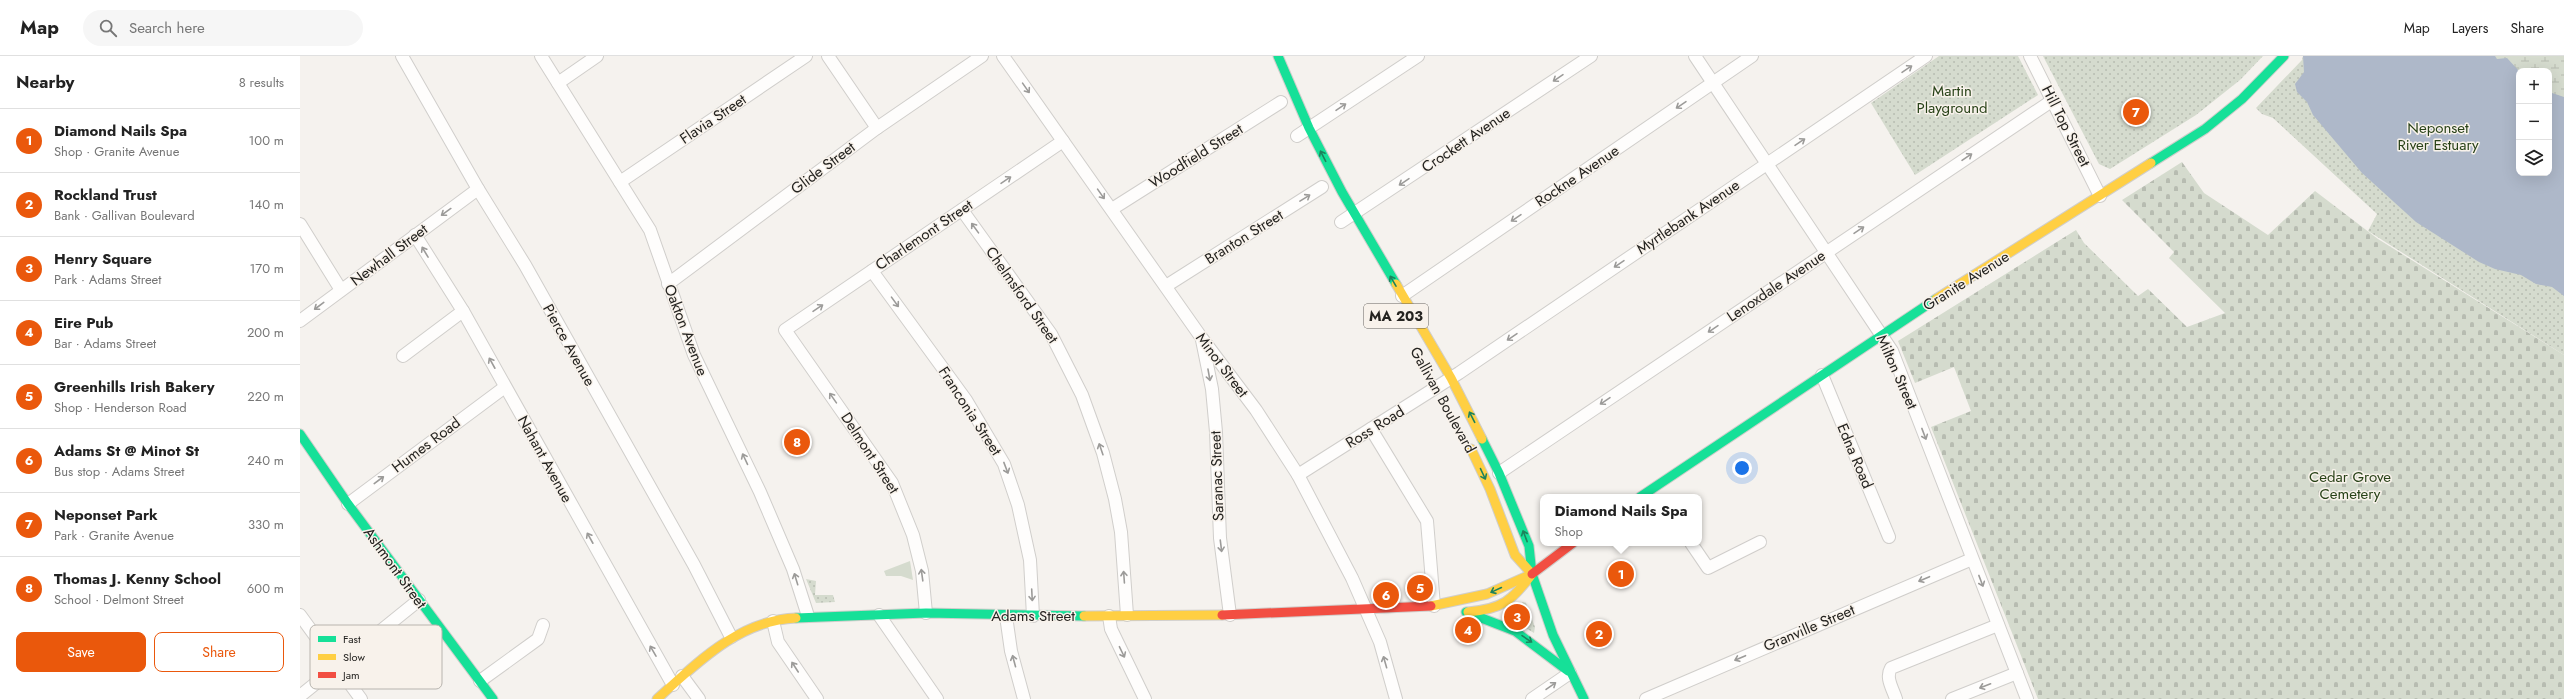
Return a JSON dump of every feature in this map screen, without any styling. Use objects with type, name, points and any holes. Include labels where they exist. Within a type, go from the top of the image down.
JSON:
[{"type":"main road","name":"Gallivan Boulevard","points":[[1278,56],[1309,128],[1355,215],[1450,378],[1500,473],[1529,546],[1532,574],[1570,673],[1584,699]]},
{"type":"main road","name":"Granite Avenue","points":[[1657,492],[1882,334],[2213,123],[2249,93],[2284,56]]},
{"type":"main road","name":"Ashmont Street","points":[[301,439],[438,625]]},
{"type":"main road","name":"Gallivan Boulevard","points":[[1466,439],[1490,489],[1515,554],[1532,574]]},
{"type":"main road","points":[[1532,574],[1569,546]]},
{"type":"main road","name":"Adams Street","points":[[657,699],[682,676],[731,637],[773,621],[808,616],[926,613],[1006,616],[1230,615],[1434,606],[1487,594],[1532,574]]},
{"type":"main road","name":"Adams Street","points":[[1434,606],[1466,612],[1487,611],[1514,600],[1532,574]]},
{"type":"main road","points":[[1466,612],[1515,631],[1570,673]]},
{"type":"main road","name":"Ashmont Street","points":[[442,631],[492,699]]},
{"type":"street","name":"Pierce Avenue","points":[[402,56],[478,189],[525,265],[694,565],[731,637]]},
{"type":"street","name":"Oakton Avenue","points":[[541,56],[650,230],[694,355],[710,391],[729,424],[793,569],[808,616]]},
{"type":"street","points":[[558,83],[597,56]]},
{"type":"street","name":"Flavia Street","points":[[620,182],[806,56]]},
{"type":"street","points":[[828,56],[877,128]]},
{"type":"street","name":"Glide Street","points":[[668,284],[877,128],[982,56]]},
{"type":"street","name":"Minot Street","points":[[1003,56],[1201,337],[1256,410],[1298,475],[1352,578],[1380,642],[1396,699]]},
{"type":"street","points":[[1296,135],[1418,56]]},
{"type":"street","name":"Crockett Avenue","points":[[1341,221],[1355,215],[1591,56]]},
{"type":"street","name":"Milton Street","points":[[1695,56],[1882,334],[1894,358],[2027,699]]},
{"type":"street","name":"Rockne Avenue","points":[[1402,296],[1714,84],[1752,56]]},
{"type":"street","name":"Myrtlebank Avenue","points":[[1450,378],[1926,56]]},
{"type":"street","name":"Hill Top Street","points":[[2030,56],[2100,196]]},
{"type":"street","name":"Lenoxdale Avenue","points":[[1500,473],[2053,100]]},
{"type":"street","name":"Woodfield Street","points":[[1112,209],[1281,102]]},
{"type":"street","name":"Charlemont Street","points":[[785,330],[1063,140]]},
{"type":"street","name":"Branton Street","points":[[1166,286],[1322,187]]},
{"type":"street","name":"Newhall Street","points":[[300,321],[478,189]]},
{"type":"street","name":"Chelmsford Street","points":[[962,210],[1051,334],[1082,395],[1103,453],[1115,499],[1121,532],[1127,616]]},
{"type":"street","points":[[300,224],[341,290]]},
{"type":"street","name":"Nahant Avenue","points":[[415,235],[463,311],[672,685]]},
{"type":"street","name":"Franconia Street","points":[[872,271],[966,400],[1004,464],[1018,505],[1030,560],[1033,616]]},
{"type":"street","points":[[403,356],[463,311]]},
{"type":"street","name":"Delmont Street","points":[[785,330],[892,482],[913,535],[922,571],[926,613]]},
{"type":"street","name":"Saranac Street","points":[[1201,337],[1212,389],[1216,432],[1220,538],[1230,615]]},
{"type":"street","name":"Edna Road","points":[[1822,375],[1889,537]]},
{"type":"street","name":"Ross Road","points":[[1298,475],[1450,378]]},
{"type":"street","name":"Humes Road","points":[[348,504],[505,387]]},
{"type":"street","points":[[1371,429],[1427,521],[1434,606]]},
{"type":"street","points":[[1693,546],[1708,568],[1760,542]]},
{"type":"street","name":"Granville Street","points":[[1646,699],[1972,559]]},
{"type":"street","points":[[387,625],[419,600]]},
{"type":"street","points":[[300,615],[310,629]]},
{"type":"street","points":[[879,615],[937,699]]},
{"type":"street","points":[[1006,616],[1011,651],[1024,699]]},
{"type":"street","points":[[1109,616],[1111,629],[1145,699]]},
{"type":"street","points":[[773,621],[778,642],[817,699]]},
{"type":"street","points":[[480,681],[538,639],[543,625]]},
{"type":"street","points":[[1896,699],[1889,680],[1888,673],[1891,668],[1998,625]]},
{"type":"street","points":[[1532,699],[1570,673]]},
{"type":"street","points":[[1952,699],[2017,674]]},
{"type":"street","points":[[682,676],[699,699]]},
{"type":"street","points":[[300,696],[310,688]]},
{"type":"street","points":[[354,689],[361,699]]},
{"type":"green space","name":"Martin Playground","points":[[1939,56],[2018,56],[2038,95],[1915,175],[1871,103]]},
{"type":"green space","points":[[2043,56],[2263,56],[2240,80],[2196,115],[2110,169],[2099,164]]},
{"type":"green space","name":"Neponset River Estuary","points":[[2303,56],[2564,56],[2564,355],[2368,231],[2377,214],[2273,118],[2262,114],[2256,108],[2302,60]]},
{"type":"green space","points":[[2441,56],[2564,56],[2564,134],[2552,128],[2552,68],[2516,68],[2516,106]]},
{"type":"green space","name":"Cedar Grove Cemetery","points":[[2182,162],[2204,193],[2268,235],[2315,191],[2378,239],[2564,355],[2564,699],[2038,699],[1931,427],[1971,411],[1954,367],[1915,383],[1898,341],[2076,230],[2084,243],[2138,296],[2148,289],[2187,327],[2225,313],[2169,258],[2174,252],[2122,200]]},
{"type":"green space","points":[[910,561],[913,580],[901,576],[886,576],[884,571]]},
{"type":"green space","points":[[806,579],[816,581],[815,595],[833,595],[835,602],[816,603]]},
{"type":"green space","points":[[1523,602],[1526,603],[1535,627],[1534,633],[1502,614]]},
{"type":"water","name":"Neponset River Estuary","points":[[2303,56],[2495,56],[2497,59],[2507,58],[2516,68],[2516,176],[2552,176],[2552,93],[2564,97],[2564,296],[2552,287],[2536,284],[2521,275],[2495,269],[2479,262],[2416,222],[2362,173],[2313,115],[2307,102],[2297,92],[2295,84],[2304,72]]},
{"type":"traffic: fast","points":[[1278,56],[1309,128],[1342,192],[1396,284]]},
{"type":"traffic: fast","points":[[2151,163],[2205,129],[2242,99],[2284,56]]},
{"type":"traffic: fast","points":[[1644,494],[1936,299]]},
{"type":"traffic: fast","points":[[300,434],[348,504],[438,625]]},
{"type":"traffic: fast","points":[[1482,439],[1499,473],[1529,546],[1532,574],[1553,635],[1584,699]]},
{"type":"traffic: fast","points":[[1466,612],[1515,631],[1568,671]]},
{"type":"traffic: fast","points":[[796,618],[926,613],[1084,616]]},
{"type":"traffic: fast","points":[[442,630],[493,699]]},
{"type":"traffic: slow","points":[[1936,299],[2151,163]]},
{"type":"traffic: slow","points":[[1396,284],[1451,378],[1482,439]]},
{"type":"traffic: slow","points":[[1471,449],[1490,489],[1515,555],[1532,574]]},
{"type":"traffic: slow","points":[[1468,612],[1490,609],[1505,602],[1518,591],[1532,574]]},
{"type":"traffic: slow","points":[[1431,606],[1487,594],[1532,574]]},
{"type":"traffic: slow","points":[[1084,616],[1222,615]]},
{"type":"traffic: slow","points":[[657,699],[704,658],[738,635],[756,626],[796,618]]},
{"type":"traffic: jam","points":[[1532,574],[1569,546]]},
{"type":"traffic: jam","points":[[1222,615],[1431,606]]},
{"type":"place","name":"Neponset Park","points":[[2136,112]]},
{"type":"place","name":"Thomas J. Kenny School","points":[[797,442]]},
{"type":"place","name":"Diamond Nails Spa","points":[[1621,574]]},
{"type":"place","name":"Greenhills Irish Bakery","points":[[1420,588]]},
{"type":"place","name":"Adams St @ Minot St","points":[[1386,595]]},
{"type":"place","name":"Henry Square","points":[[1517,617]]},
{"type":"place","name":"Eire Pub","points":[[1468,630]]},
{"type":"place","name":"Rockland Trust","points":[[1599,634]]}]
